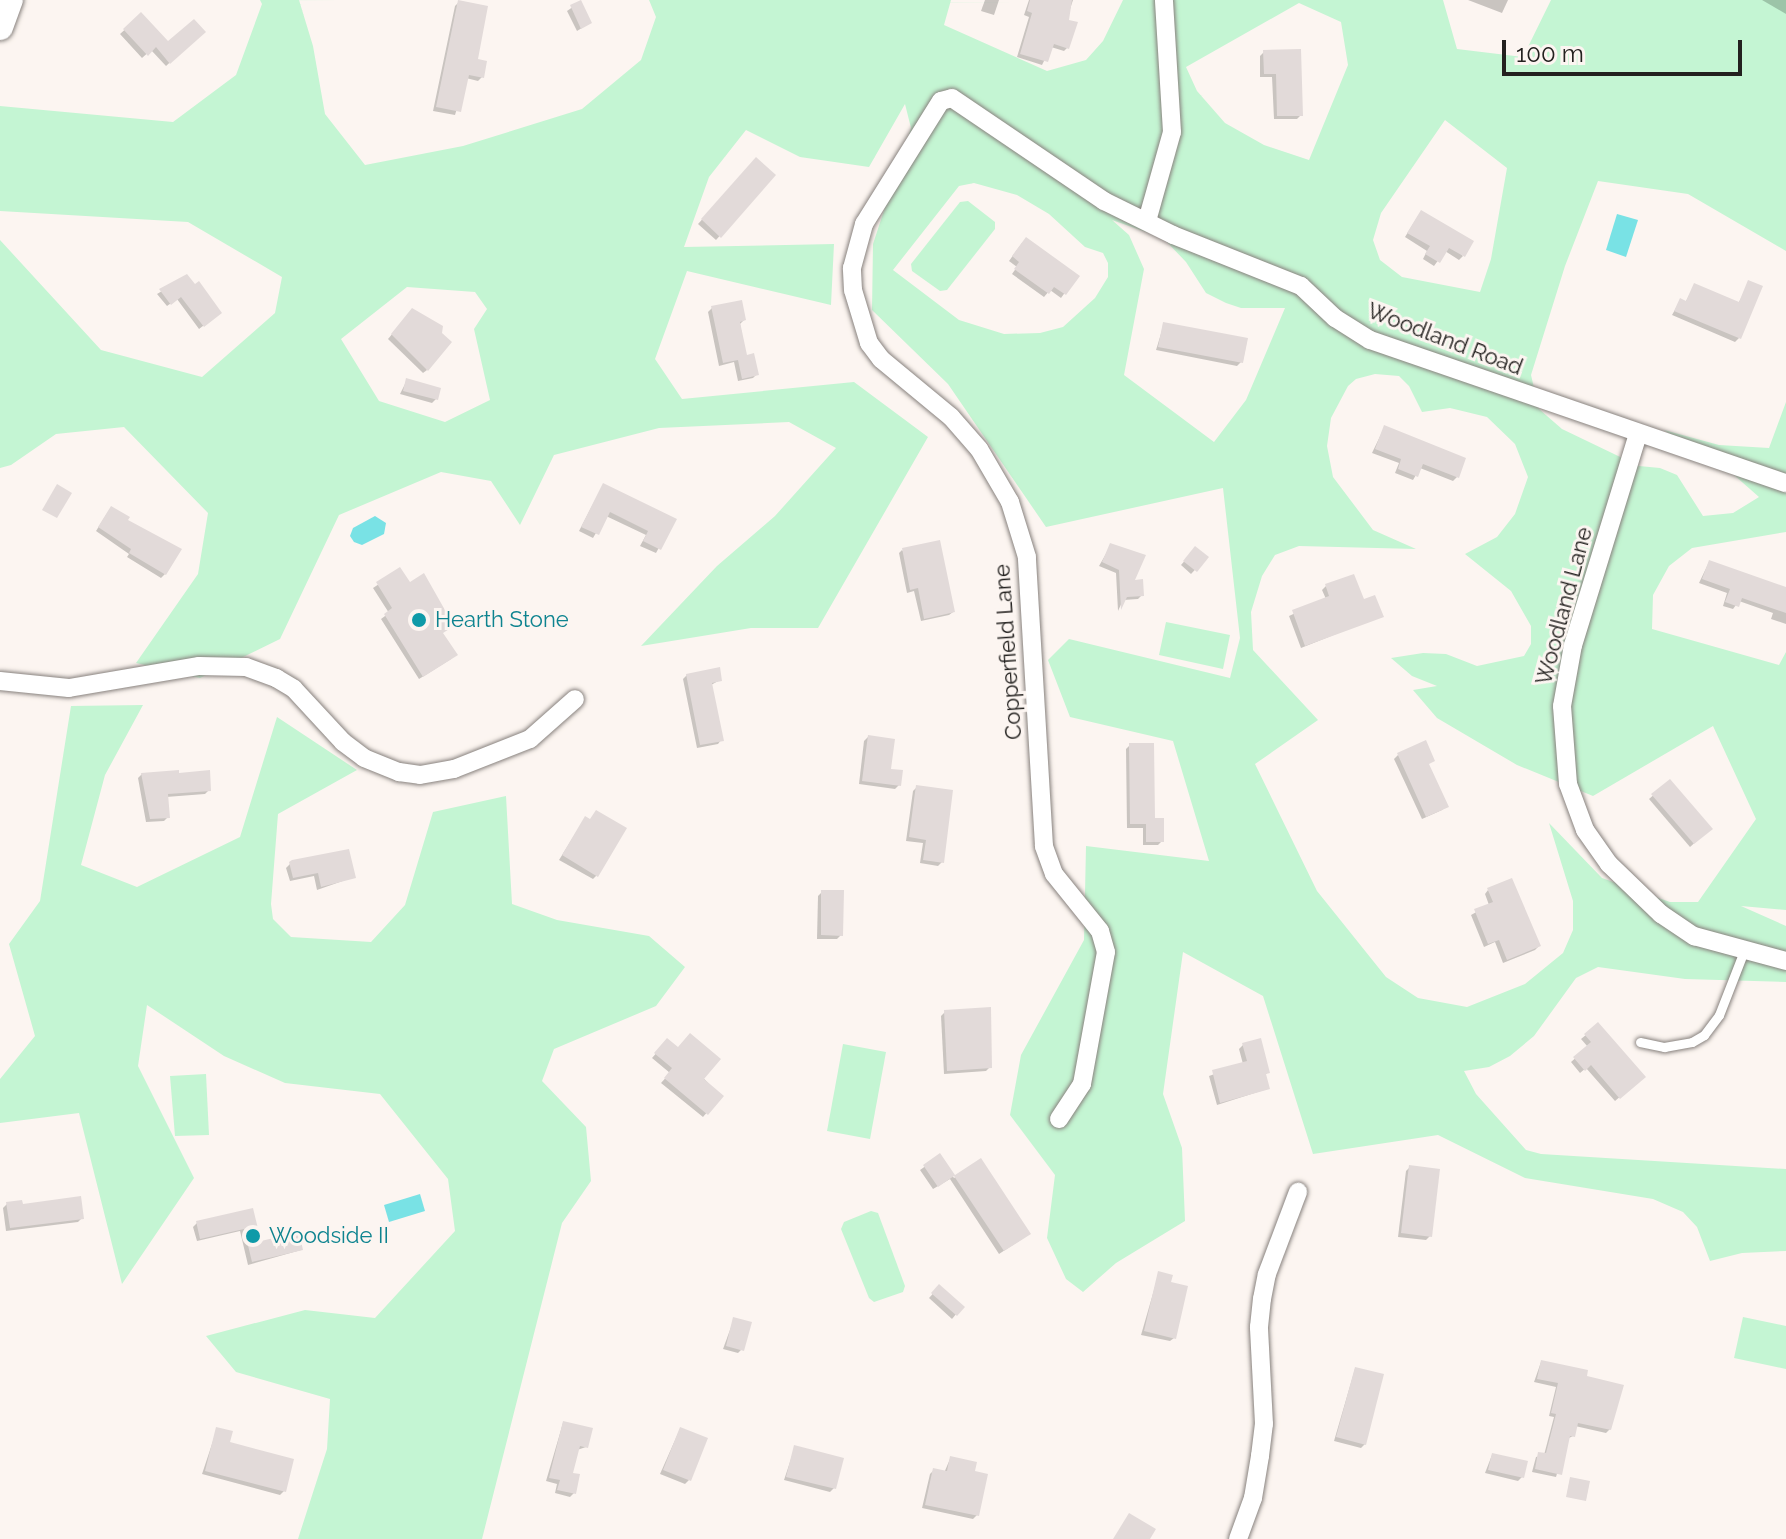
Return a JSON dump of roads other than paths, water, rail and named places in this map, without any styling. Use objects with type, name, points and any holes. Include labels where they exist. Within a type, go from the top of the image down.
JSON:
[{"type":"street","points":[[0,27],[10,0]]},
{"type":"street","points":[[1147,221],[1172,132],[1164,0]]},
{"type":"street","name":"Woodland Road","points":[[946,97],[1104,201],[1173,235],[1301,286],[1335,318],[1370,340],[1786,483]]},
{"type":"street","name":"Copperfield Lane","points":[[946,97],[864,224],[855,254],[853,290],[869,343],[881,359],[951,417],[979,449],[1010,502],[1027,557],[1044,846],[1054,874],[1100,931],[1106,952],[1082,1084],[1059,1119]]},
{"type":"street","name":"Woodland Lane","points":[[1638,434],[1573,645],[1562,706],[1568,784],[1585,830],[1624,881],[1661,914],[1694,936],[1786,961]]},
{"type":"street","points":[[0,681],[69,688],[199,666],[246,667],[294,689],[343,742],[364,758],[399,772],[420,775],[454,769],[530,739],[575,699]]},
{"type":"street","points":[[1238,1539],[1253,1498],[1264,1424],[1259,1327],[1262,1299],[1267,1274],[1298,1192]]},
{"type":"lane","points":[[1640,1042],[1664,1047],[1692,1042],[1704,1035],[1719,1015],[1744,951]]},
{"type":"water","points":[[1617,214],[1638,220],[1626,257],[1606,250]]},
{"type":"water","points":[[375,516],[386,523],[384,534],[362,545],[354,542],[350,536],[353,528]]},
{"type":"water","points":[[420,1194],[425,1211],[389,1222],[384,1205]]},
{"type":"place","name":"Hearth Stone","points":[[419,620]]},
{"type":"place","name":"Woodside II","points":[[253,1236]]}]
